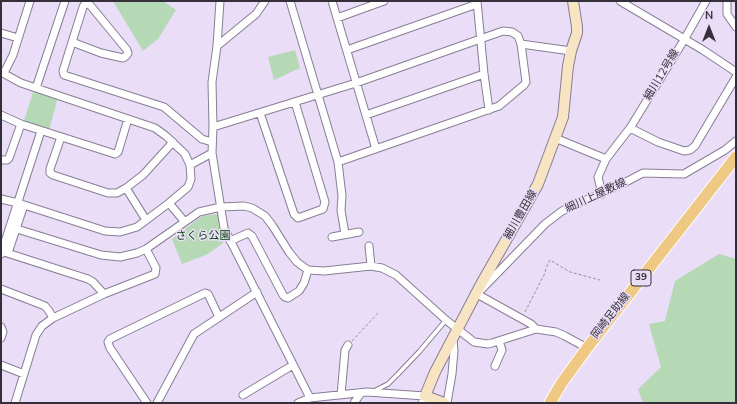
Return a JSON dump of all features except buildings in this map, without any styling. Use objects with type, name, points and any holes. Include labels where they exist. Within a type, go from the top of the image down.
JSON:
[{"type":"main road","name":"細川豊田線","points":[[423,400],[455,333],[480,286],[538,184],[564,112],[568,66],[577,33],[573,1]]},
{"type":"main road","name":"岡崎足助線","points":[[550,403],[561,384],[587,348],[736,157]]},
{"type":"main road","points":[[423,400],[446,403]]},
{"type":"street","points":[[1,199],[111,232],[120,232],[130,230],[146,220],[169,203],[190,184],[190,165],[186,154],[155,128],[21,83],[2,72],[13,55],[30,1]]},
{"type":"street","points":[[36,88],[65,1]]},
{"type":"street","points":[[220,1],[217,46],[212,82],[212,153],[224,228],[310,398]]},
{"type":"street","points":[[217,46],[256,14],[265,1]]},
{"type":"street","points":[[290,1],[338,162],[342,196],[341,210],[345,234]]},
{"type":"street","points":[[332,1],[376,149]]},
{"type":"street","points":[[337,18],[384,1]]},
{"type":"street","points":[[620,1],[736,72]]},
{"type":"street","name":"細川12号線","points":[[602,194],[598,177],[606,159],[630,128],[706,1]]},
{"type":"street","points":[[727,1],[727,14],[736,27]]},
{"type":"street","points":[[347,50],[477,2],[489,110]]},
{"type":"street","points":[[72,42],[101,53],[123,58],[128,53],[88,4],[85,4],[83,7],[72,42],[63,71],[64,75],[164,107],[202,139],[212,142]]},
{"type":"street","points":[[213,127],[356,83],[503,31],[512,32],[518,36],[521,44],[526,82],[499,106],[338,162]]},
{"type":"street","points":[[1,33],[18,38]]},
{"type":"street","points":[[521,44],[571,51]]},
{"type":"street","points":[[366,115],[484,74]]},
{"type":"street","points":[[630,128],[658,142],[684,151],[690,150],[696,146],[736,77]]},
{"type":"street","points":[[260,113],[294,214],[298,218],[323,209],[325,202],[295,102]]},
{"type":"street","points":[[1,116],[41,131],[115,154],[118,152],[128,119]]},
{"type":"street","points":[[1,160],[7,160],[9,158],[21,124]]},
{"type":"street","points":[[3,252],[21,204],[41,131]]},
{"type":"street","points":[[60,137],[50,173],[108,193],[117,192],[126,188],[142,175],[173,142]]},
{"type":"street","points":[[555,138],[606,159]]},
{"type":"street","name":"細川上屋敷線","points":[[477,294],[552,218],[562,211],[602,194],[643,173],[684,174],[725,150],[736,141]]},
{"type":"street","points":[[190,165],[212,153]]},
{"type":"street","points":[[126,188],[146,220]]},
{"type":"street","points":[[169,203],[184,221]]},
{"type":"street","points":[[3,252],[17,229],[21,204]]},
{"type":"street","points":[[17,229],[108,256],[128,255],[146,249],[184,221],[199,212],[220,207],[244,206],[252,208],[265,216],[293,257],[308,270],[324,271],[371,266],[382,268],[396,275],[446,320],[455,333],[474,342],[488,344],[536,329],[556,332],[587,348]]},
{"type":"street","points":[[332,237],[359,232]]},
{"type":"street","points":[[230,241],[248,233],[252,236],[285,297],[288,298],[299,291],[304,283],[308,270]]},
{"type":"street","points":[[369,246],[371,266]]},
{"type":"street","points":[[15,403],[38,331],[42,326],[53,318],[104,294],[155,274],[156,268],[146,249]]},
{"type":"street","points":[[3,252],[88,279],[93,282],[104,294]]},
{"type":"street","points":[[1,289],[45,306],[53,318]]},
{"type":"street","points":[[157,403],[194,334],[256,292]]},
{"type":"street","points":[[147,403],[110,348],[108,342],[110,339],[205,293],[208,294],[219,317]]},
{"type":"street","points":[[477,294],[521,318],[536,329]]},
{"type":"street","points":[[1,327],[3,332],[1,338]]},
{"type":"street","points":[[446,403],[452,374],[455,333]]},
{"type":"street","points":[[495,366],[502,353],[499,341]]},
{"type":"street","points":[[341,395],[345,350],[348,345]]},
{"type":"street","points":[[1,365],[24,374]]},
{"type":"street","points":[[243,395],[293,365]]},
{"type":"street","points":[[354,403],[361,393]]},
{"type":"street","points":[[298,403],[310,398],[361,393],[423,400]]},
{"type":"lane","points":[[371,393],[388,384],[419,352],[446,320]]},
{"type":"path","points":[[521,318],[545,273],[550,260],[570,272],[600,280]]},
{"type":"path","points":[[348,345],[379,312]]},
{"type":"green space","points":[[113,1],[163,1],[176,10],[158,39],[143,51]]},
{"type":"green space","points":[[295,50],[300,68],[274,80],[268,57]]},
{"type":"green space","points":[[34,89],[58,97],[49,130],[24,121]]},
{"type":"green space","name":"さくら公園","points":[[218,214],[223,243],[208,254],[182,264],[172,239],[202,216]]},
{"type":"green space","points":[[719,254],[736,259],[736,403],[643,403],[638,389],[661,367],[649,324],[665,321],[675,281]]}]
